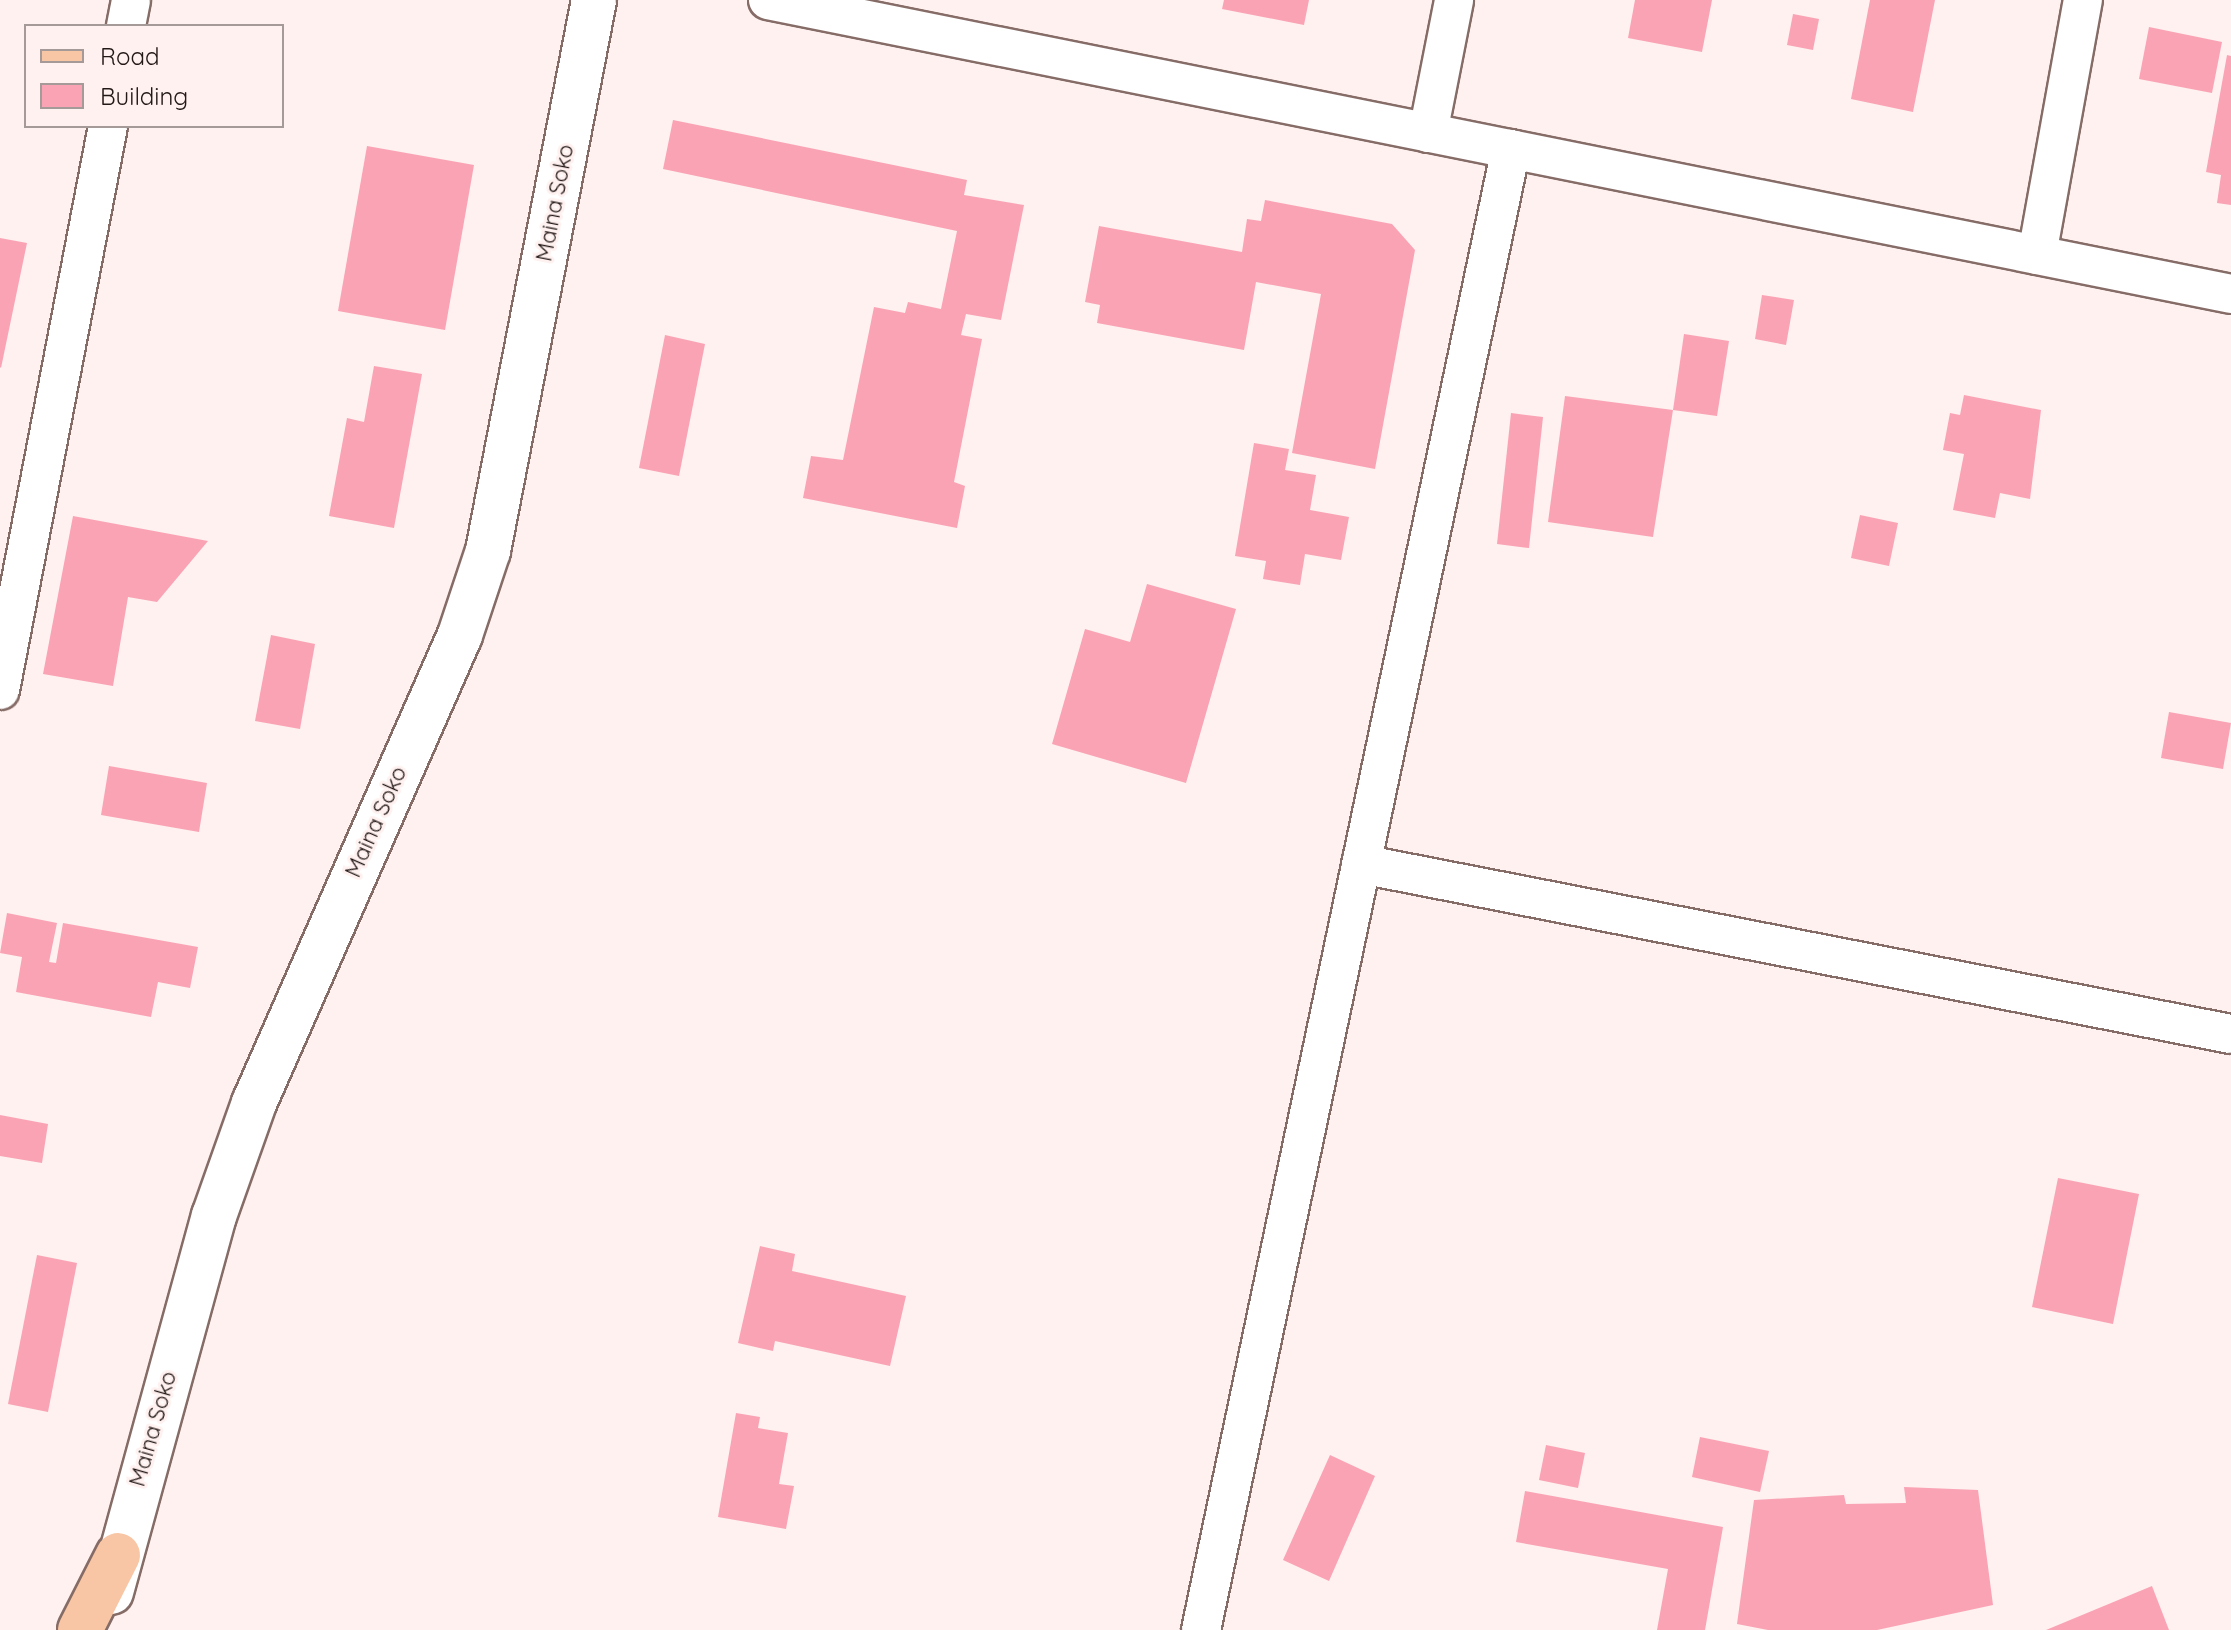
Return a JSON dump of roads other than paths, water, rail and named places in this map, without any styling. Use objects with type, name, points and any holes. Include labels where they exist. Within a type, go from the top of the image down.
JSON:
[{"type":"main road","points":[[80,1630],[118,1555]]},
{"type":"main road","points":[[114,1630],[118,1555]]},
{"type":"street","points":[[126,24],[131,0]]},
{"type":"street","name":"Maina Soko","points":[[104,1630],[118,1555],[214,1216],[254,1103],[460,635],[488,551],[594,0]]},
{"type":"street","points":[[768,0],[2231,294]]},
{"type":"street","points":[[1428,133],[1454,0]]},
{"type":"street","points":[[2037,255],[2083,0]]},
{"type":"street","points":[[0,690],[108,128]]},
{"type":"street","points":[[1201,1630],[1511,149]]},
{"type":"street","points":[[1361,864],[2231,1034]]}]
